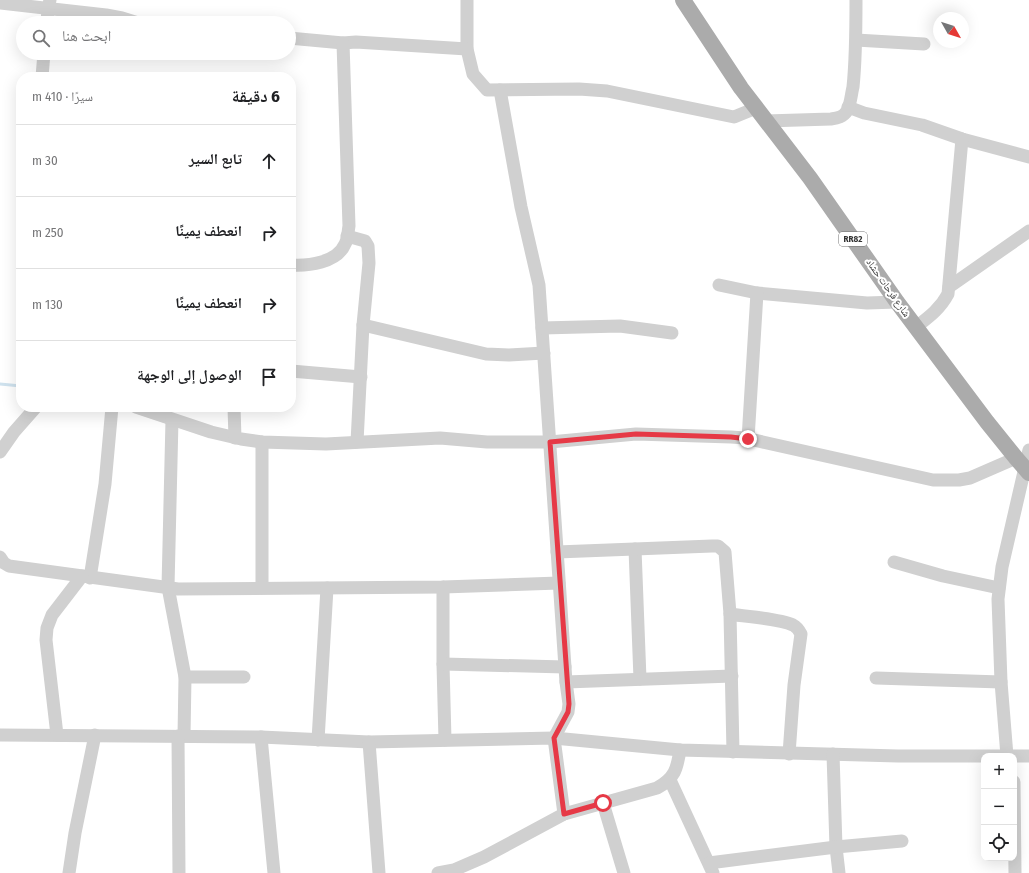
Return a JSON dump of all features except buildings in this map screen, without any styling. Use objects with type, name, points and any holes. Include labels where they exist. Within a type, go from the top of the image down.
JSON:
[{"type":"main road","name":"شارع فرحات حشاد","points":[[683,0],[741,88],[810,178],[897,302],[1024,462]]},
{"type":"street","points":[[467,0],[467,49],[473,74],[487,90],[579,89],[607,91],[734,117],[756,108]]},
{"type":"street","points":[[766,121],[831,119],[841,117],[850,102],[854,72],[856,0]]},
{"type":"street","points":[[0,3],[49,4],[111,16]]},
{"type":"street","points":[[47,16],[49,4]]},
{"type":"street","points":[[296,39],[342,43],[356,42],[467,49]]},
{"type":"street","points":[[856,40],[924,44]]},
{"type":"street","points":[[296,265],[328,261],[340,251],[345,244],[347,236],[349,226],[342,43]]},
{"type":"street","points":[[42,72],[43,60]]},
{"type":"street","points":[[500,90],[521,207],[539,285],[566,682],[569,704],[568,712],[554,738],[564,814]]},
{"type":"street","points":[[848,107],[864,113],[922,125],[962,139],[1029,158]]},
{"type":"street","points":[[916,327],[935,312],[948,294],[962,139]]},
{"type":"street","points":[[949,287],[1029,231]]},
{"type":"street","points":[[347,236],[364,241],[368,246],[369,263],[357,442]]},
{"type":"street","points":[[719,285],[757,293],[867,303],[897,302]]},
{"type":"street","points":[[748,439],[757,293]]},
{"type":"street","points":[[364,325],[486,354],[509,355],[544,353]]},
{"type":"street","points":[[542,328],[620,326],[672,333]]},
{"type":"street","points":[[296,371],[361,377]]},
{"type":"street","points":[[0,452],[14,432],[32,412]]},
{"type":"street","points":[[57,735],[46,640],[47,628],[52,616],[86,577],[105,484],[112,412]]},
{"type":"street","points":[[150,412],[211,432],[235,438],[262,442],[326,444],[440,438],[487,442],[550,442],[636,434],[731,437],[748,439],[933,480],[959,480],[970,478],[1024,462],[999,588],[998,613],[1001,682],[1007,753]]},
{"type":"street","points":[[234,412],[235,438]]},
{"type":"street","points":[[172,420],[168,587],[185,677],[181,736],[179,873]]},
{"type":"street","points":[[0,437],[14,432]]},
{"type":"street","points":[[262,442],[262,588]]},
{"type":"street","points":[[557,552],[712,546],[722,548],[725,552],[730,614],[732,752]]},
{"type":"street","points":[[635,549],[640,680]]},
{"type":"street","points":[[0,557],[4,563],[9,566],[178,589],[443,587],[559,583]]},
{"type":"street","points":[[894,562],[943,576],[999,588]]},
{"type":"street","points":[[443,587],[443,664],[446,740]]},
{"type":"street","points":[[318,740],[327,588]]},
{"type":"street","points":[[730,614],[783,622],[793,625],[801,634],[794,685],[789,754]]},
{"type":"street","points":[[443,664],[565,667]]},
{"type":"street","points":[[566,682],[732,676]]},
{"type":"street","points":[[185,677],[244,677]]},
{"type":"street","points":[[876,678],[1001,682]]},
{"type":"street","points":[[0,735],[261,737],[369,742],[554,738],[680,750],[789,754],[981,756]]},
{"type":"street","points":[[69,873],[75,833],[96,735]]},
{"type":"street","points":[[261,737],[274,873]]},
{"type":"street","points":[[369,742],[379,873]]},
{"type":"street","points":[[438,873],[454,871],[484,857],[564,814],[657,788],[667,783],[676,768],[680,750]]},
{"type":"street","points":[[833,754],[836,847],[839,873]]},
{"type":"street","points":[[1017,756],[1029,756]]},
{"type":"street","points":[[670,780],[711,868],[836,847],[902,841]]},
{"type":"street","points":[[1014,789],[1015,873]]},
{"type":"street","points":[[603,803],[624,873]]},
{"type":"waterway","points":[[0,384],[16,386]]},
{"type":"route","points":[[603,803],[564,814],[554,738],[568,712],[569,704],[566,682],[550,442],[636,434],[731,437],[748,439]]}]
